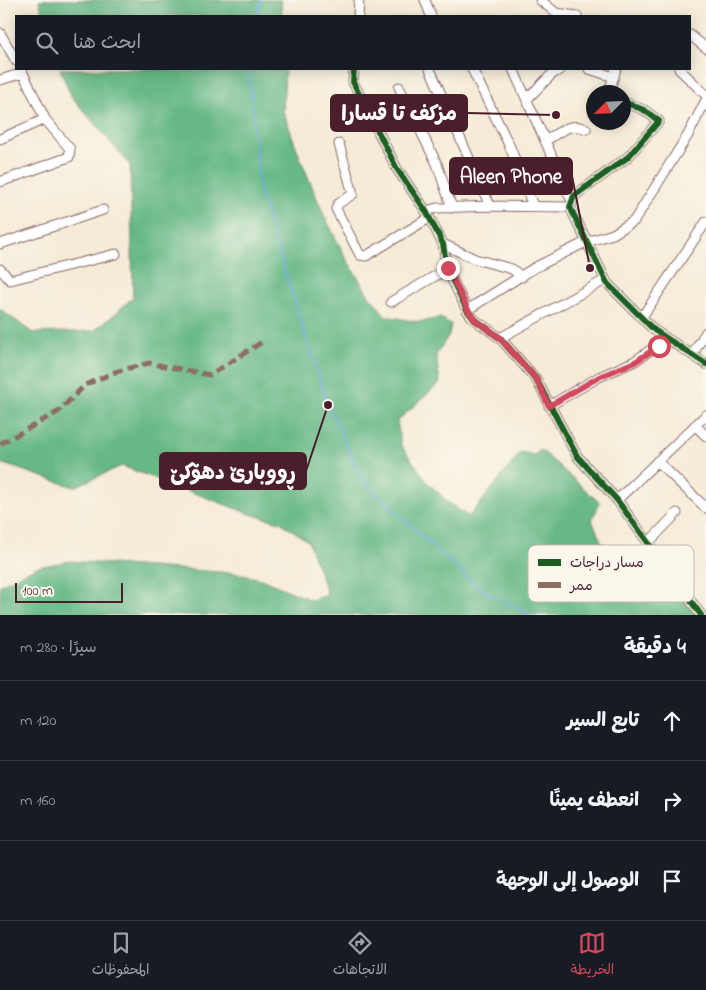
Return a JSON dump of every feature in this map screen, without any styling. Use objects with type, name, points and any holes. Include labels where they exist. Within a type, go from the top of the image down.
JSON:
[{"type":"street","points":[[358,15],[360,0]]},
{"type":"street","points":[[425,0],[431,15]]},
{"type":"street","points":[[540,0],[556,13],[570,15]]},
{"type":"street","points":[[0,33],[3,42],[15,60]]},
{"type":"street","points":[[691,36],[706,48]]},
{"type":"street","points":[[354,70],[353,82],[397,169],[427,215],[443,244],[448,268],[468,310],[474,319],[500,338],[536,379],[577,456],[617,500],[651,545]]},
{"type":"street","points":[[430,70],[490,206]]},
{"type":"street","points":[[472,70],[510,147],[533,206]]},
{"type":"street","points":[[513,70],[586,242],[605,280],[666,339],[706,364]]},
{"type":"street","points":[[527,99],[551,75],[559,70]]},
{"type":"street","points":[[596,70],[615,73],[611,85]]},
{"type":"street","points":[[680,70],[706,95]]},
{"type":"street","points":[[0,80],[22,71],[45,118],[70,149],[70,157],[0,182]]},
{"type":"street","points":[[399,87],[437,164],[452,208]]},
{"type":"street","points":[[468,310],[522,277],[586,242],[613,234],[634,221],[688,135],[706,100]]},
{"type":"street","points":[[339,144],[352,194],[338,204],[336,209],[360,255],[366,256],[437,208],[533,206],[570,203],[628,157],[659,121],[644,110],[631,105]]},
{"type":"street","points":[[0,139],[45,118]]},
{"type":"street","points":[[545,142],[571,126],[577,125],[586,129]]},
{"type":"street","points":[[0,244],[103,210]]},
{"type":"street","points":[[642,317],[706,222]]},
{"type":"street","points":[[443,244],[475,258],[512,269],[522,277]]},
{"type":"street","points":[[0,270],[10,280],[116,254]]},
{"type":"street","points":[[391,302],[448,268]]},
{"type":"street","points":[[500,338],[605,280]]},
{"type":"street","points":[[692,355],[706,332]]},
{"type":"street","points":[[549,406],[599,377],[635,362],[666,339]]},
{"type":"street","points":[[617,500],[706,415]]},
{"type":"street","points":[[696,425],[706,436]]},
{"type":"street","points":[[657,461],[706,508]]},
{"type":"street","points":[[649,542],[677,513]]},
{"type":"street","points":[[693,602],[702,615]]},
{"type":"green space","points":[[39,0],[281,0],[282,15],[43,15]]},
{"type":"green space","points":[[60,70],[285,70],[283,111],[301,160],[324,215],[346,258],[368,294],[386,316],[418,322],[440,318],[451,324],[449,335],[436,355],[440,383],[397,421],[401,445],[428,483],[449,503],[469,517],[521,452],[534,455],[541,450],[600,503],[592,520],[604,545],[528,545],[528,602],[686,602],[697,615],[0,615],[0,585],[37,567],[70,561],[233,573],[261,579],[311,600],[327,594],[308,541],[280,522],[250,514],[122,466],[74,487],[0,463],[0,309],[33,333],[93,331],[133,297],[130,165],[71,96]]},
{"type":"waterway","points":[[257,15],[261,0]]},
{"type":"waterway","points":[[249,70],[260,194],[328,405],[362,480],[477,587],[531,615]]},
{"type":"marked path","points":[[0,444],[58,412],[85,385],[115,372],[149,363],[210,375],[262,342]]},
{"type":"cycle path","points":[[354,70],[353,82],[397,169],[426,211],[443,244],[447,269],[467,310],[474,319],[500,338],[536,379],[577,456],[617,500],[650,545]]},
{"type":"cycle path","points":[[631,105],[644,110],[659,121],[628,157],[574,196],[570,207],[607,283],[654,330],[706,364]]},
{"type":"cycle path","points":[[692,602],[701,615]]},
{"type":"place","name":"مزكف تا قسارا","points":[[556,115]]},
{"type":"place","name":"Aleen Phone","points":[[590,268]]},
{"type":"place","name":"ڕووبارێ دهۆكێ","points":[[328,405]]},
{"type":"route","points":[[448,268],[474,319],[500,338],[536,379],[549,406],[599,377],[616,372],[635,362],[659,346]]}]
